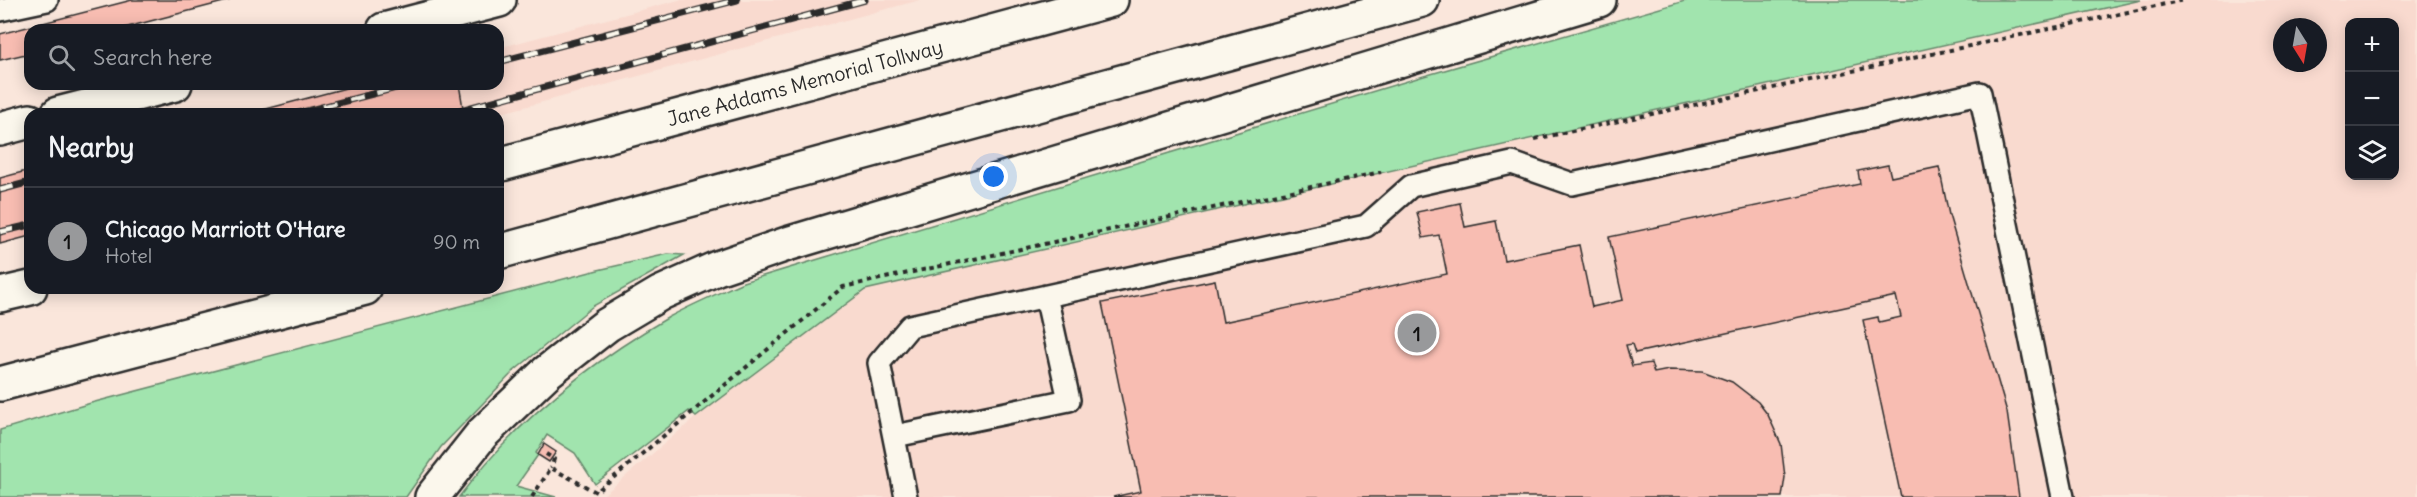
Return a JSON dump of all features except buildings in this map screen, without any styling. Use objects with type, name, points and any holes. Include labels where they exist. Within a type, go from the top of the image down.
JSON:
[{"type":"highway","points":[[407,24],[499,0]]},
{"type":"highway","name":"Jane Addams Memorial Tollway","points":[[504,163],[1111,0]]},
{"type":"highway","points":[[504,250],[1422,0]]},
{"type":"highway","points":[[432,497],[482,434],[547,372],[607,325],[661,293],[717,268],[798,241],[1599,0]]},
{"type":"highway","points":[[82,108],[152,90]]},
{"type":"highway","points":[[0,129],[24,123]]},
{"type":"highway","points":[[0,295],[24,289]]},
{"type":"highway","points":[[0,384],[342,294]]},
{"type":"lane","points":[[0,10],[47,0]]},
{"type":"lane","points":[[906,497],[879,363],[910,326],[1366,226],[1411,186],[1512,163],[1572,184],[1980,93],[2063,497]]},
{"type":"lane","points":[[895,436],[1069,400],[1046,296]]},
{"type":"path","points":[[546,454],[554,459],[551,468]]},
{"type":"shaded area","points":[[679,0],[920,0],[504,112],[504,108],[270,108],[338,90],[504,90],[504,46]]},
{"type":"shaded area","points":[[2141,0],[2417,0],[2417,497],[601,497],[696,417],[865,290]]},
{"type":"green space","points":[[1688,0],[2141,0],[865,290],[696,417],[689,411],[595,484],[575,453],[547,435],[536,453],[538,455],[516,486],[556,497],[459,497],[504,444],[555,396],[582,375],[669,317],[743,282],[1424,76]]},
{"type":"green space","points":[[668,254],[684,255],[593,306],[514,371],[441,447],[406,497],[0,497],[0,430],[91,403],[598,270]]},
{"type":"railway","points":[[504,60],[737,0]]},
{"type":"railway","points":[[468,108],[865,0]]},
{"type":"railway","points":[[318,108],[388,90]]},
{"type":"railway","points":[[0,190],[24,184]]},
{"type":"railway","points":[[0,232],[24,226]]},
{"type":"place","name":"Chicago Marriott O'Hare","points":[[1417,333]]}]
